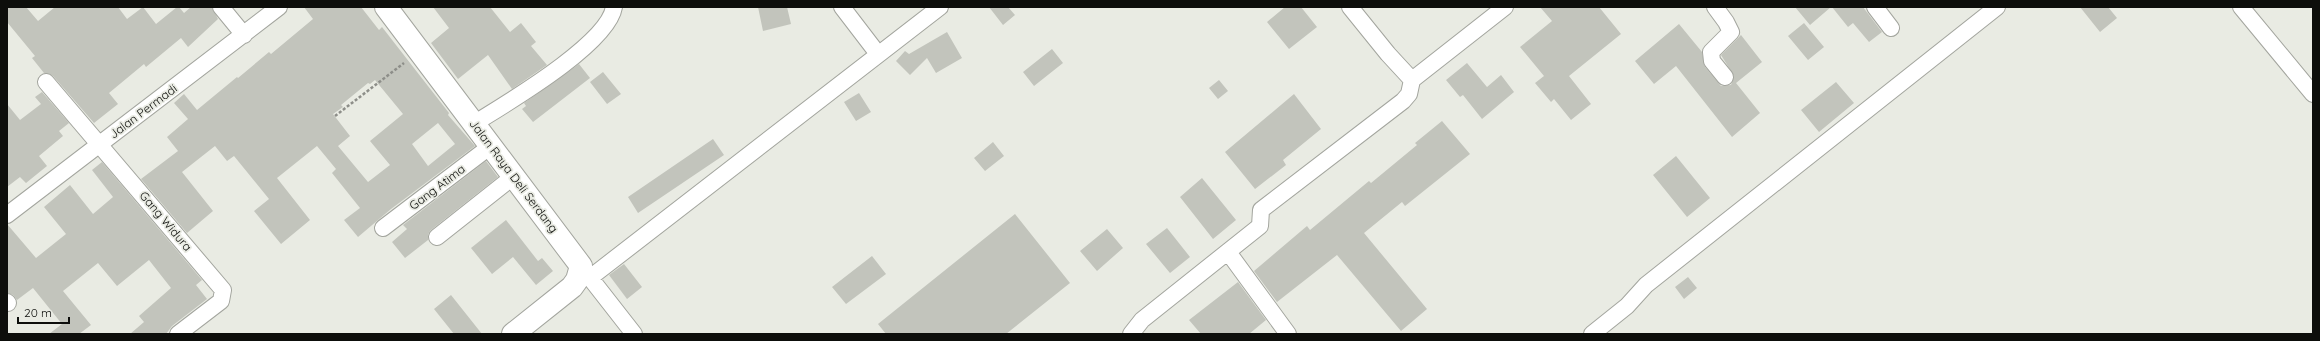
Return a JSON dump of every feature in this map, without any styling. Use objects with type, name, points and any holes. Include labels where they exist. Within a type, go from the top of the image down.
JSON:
[{"type":"main road","name":"Jalan Raya Deli Serdang","points":[[386,7],[586,271]]},
{"type":"main road","points":[[513,334],[572,287],[580,273],[586,271]]},
{"type":"street","points":[[221,7],[244,35]]},
{"type":"street","name":"Jalan Permadi","points":[[7,215],[279,7]]},
{"type":"street","points":[[475,124],[539,82],[587,45],[609,21],[614,7]]},
{"type":"street","points":[[842,7],[878,54]]},
{"type":"street","points":[[634,334],[586,271],[940,7]]},
{"type":"street","points":[[1350,7],[1388,54],[1412,80]]},
{"type":"street","points":[[1131,334],[1137,324],[1260,226],[1261,210],[1403,101],[1409,94],[1412,80],[1505,7]]},
{"type":"street","points":[[1714,7],[1726,22],[1731,32],[1712,52],[1712,61],[1725,77]]},
{"type":"street","points":[[1875,7],[1891,28]]},
{"type":"street","points":[[1592,334],[1627,306],[1646,285],[1997,7]]},
{"type":"street","points":[[2242,7],[2313,94]]},
{"type":"street","points":[[46,82],[100,144]]},
{"type":"street","name":"Gang Widura","points":[[100,144],[223,290],[221,301],[182,333]]},
{"type":"street","name":"Gang Atima","points":[[383,228],[492,146]]},
{"type":"street","points":[[437,237],[514,176]]},
{"type":"street","points":[[1228,252],[1288,334]]},
{"type":"path","points":[[335,116],[420,52]]},
{"type":"building","points":[[7,7],[26,7],[38,21],[55,7],[118,7],[127,19],[143,7],[156,24],[177,7],[179,7],[184,13],[191,7],[212,7],[218,19],[188,47],[181,38],[146,67],[144,64],[109,93],[118,104],[94,123],[53,76],[44,73],[32,58],[35,56],[7,22]]},
{"type":"building","points":[[304,7],[361,7],[379,30],[382,27],[449,113],[448,115],[475,146],[391,209],[358,237],[344,220],[360,208],[332,173],[336,169],[317,146],[277,178],[310,220],[281,244],[254,211],[269,199],[234,156],[227,161],[215,146],[182,172],[213,211],[187,233],[141,179],[178,151],[167,137],[188,119],[174,103],[184,94],[197,110],[269,52],[271,54],[313,19]],"holes":[[[375,80],[403,114],[370,141],[390,165],[368,182],[338,146],[350,136],[333,114],[343,107],[341,105],[368,83],[370,84]],[[438,123],[455,144],[428,166],[412,144]]]},
{"type":"building","points":[[433,7],[490,7],[510,32],[521,23],[536,42],[531,46],[547,65],[512,89],[488,55],[458,79],[431,43],[449,28]]},
{"type":"building","points":[[758,7],[787,7],[791,24],[763,31]]},
{"type":"building","points":[[989,7],[1008,7],[1015,15],[1003,25]]},
{"type":"building","points":[[1285,7],[1301,7],[1317,27],[1289,49],[1267,22]]},
{"type":"building","points":[[1540,7],[1599,7],[1621,34],[1569,76],[1591,104],[1571,120],[1554,99],[1551,102],[1535,83],[1544,76],[1520,47],[1552,21]]},
{"type":"building","points":[[1795,7],[1831,7],[1810,25]]},
{"type":"building","points":[[1832,7],[1863,7],[1882,32],[1869,42],[1853,23],[1848,27]]},
{"type":"building","points":[[2080,7],[2108,7],[2117,18],[2100,32]]},
{"type":"building","points":[[1804,23],[1824,47],[1808,60],[1788,36]]},
{"type":"building","points":[[1679,24],[1702,52],[1705,67],[1721,86],[1731,85],[1734,76],[1721,55],[1741,35],[1762,62],[1736,83],[1760,113],[1732,137],[1676,66],[1654,84],[1635,61]]},
{"type":"building","points":[[947,32],[962,58],[936,73],[927,58],[910,75],[896,61],[905,51],[909,54]]},
{"type":"building","points":[[1052,49],[1063,63],[1034,86],[1023,72]]},
{"type":"building","points":[[1467,63],[1487,87],[1501,75],[1514,92],[1482,119],[1463,95],[1460,97],[1446,80]]},
{"type":"building","points":[[579,64],[590,78],[533,122],[522,109],[526,106],[524,103]]},
{"type":"building","points":[[603,72],[621,94],[607,104],[590,82]]},
{"type":"building","points":[[1219,80],[1228,91],[1218,99],[1209,88]]},
{"type":"building","points":[[1836,82],[1854,103],[1819,132],[1801,110]]},
{"type":"building","points":[[42,92],[69,123],[59,131],[63,136],[39,156],[47,166],[26,183],[20,177],[7,187],[7,104],[20,120],[41,104],[35,97]]},
{"type":"building","points":[[859,93],[871,112],[856,121],[844,102]]},
{"type":"building","points":[[1294,94],[1321,129],[1283,160],[1286,165],[1255,189],[1225,152]]},
{"type":"building","points":[[1442,121],[1470,154],[1405,206],[1402,202],[1364,233],[1427,309],[1401,331],[1337,255],[1277,302],[1254,271],[1307,226],[1310,230],[1369,181],[1371,183],[1417,145],[1415,143]]},
{"type":"building","points":[[713,139],[724,155],[638,213],[628,197]]},
{"type":"building","points":[[993,142],[1004,156],[985,171],[974,158]]},
{"type":"building","points":[[1676,156],[1710,198],[1687,217],[1653,175]]},
{"type":"building","points":[[486,161],[498,177],[431,230],[428,234],[428,240],[405,258],[392,242],[407,229],[403,225]]},
{"type":"building","points":[[102,162],[202,280],[196,285],[207,299],[172,326],[166,334],[130,334],[144,322],[139,316],[171,288],[149,260],[117,286],[98,263],[63,291],[91,325],[79,334],[49,334],[62,324],[33,288],[17,300],[13,295],[7,293],[7,224],[36,258],[66,234],[44,207],[70,185],[93,214],[113,197],[92,170]]},
{"type":"building","points":[[1202,178],[1236,220],[1213,239],[1180,197]]},
{"type":"building","points":[[1015,214],[1070,283],[1006,334],[886,334],[878,324]]},
{"type":"building","points":[[506,220],[538,261],[542,258],[553,271],[536,285],[513,257],[492,274],[471,248]]},
{"type":"building","points":[[1167,228],[1190,257],[1170,273],[1146,244]]},
{"type":"building","points":[[1107,229],[1123,248],[1097,271],[1080,251]]},
{"type":"building","points":[[872,256],[886,274],[846,304],[832,287]]},
{"type":"building","points":[[624,264],[642,287],[627,299],[609,275]]},
{"type":"building","points":[[1688,277],[1697,288],[1684,299],[1675,287]]},
{"type":"building","points":[[1238,282],[1266,320],[1249,334],[1201,334],[1189,320]]},
{"type":"building","points":[[451,295],[482,334],[454,334],[434,309]]}]
